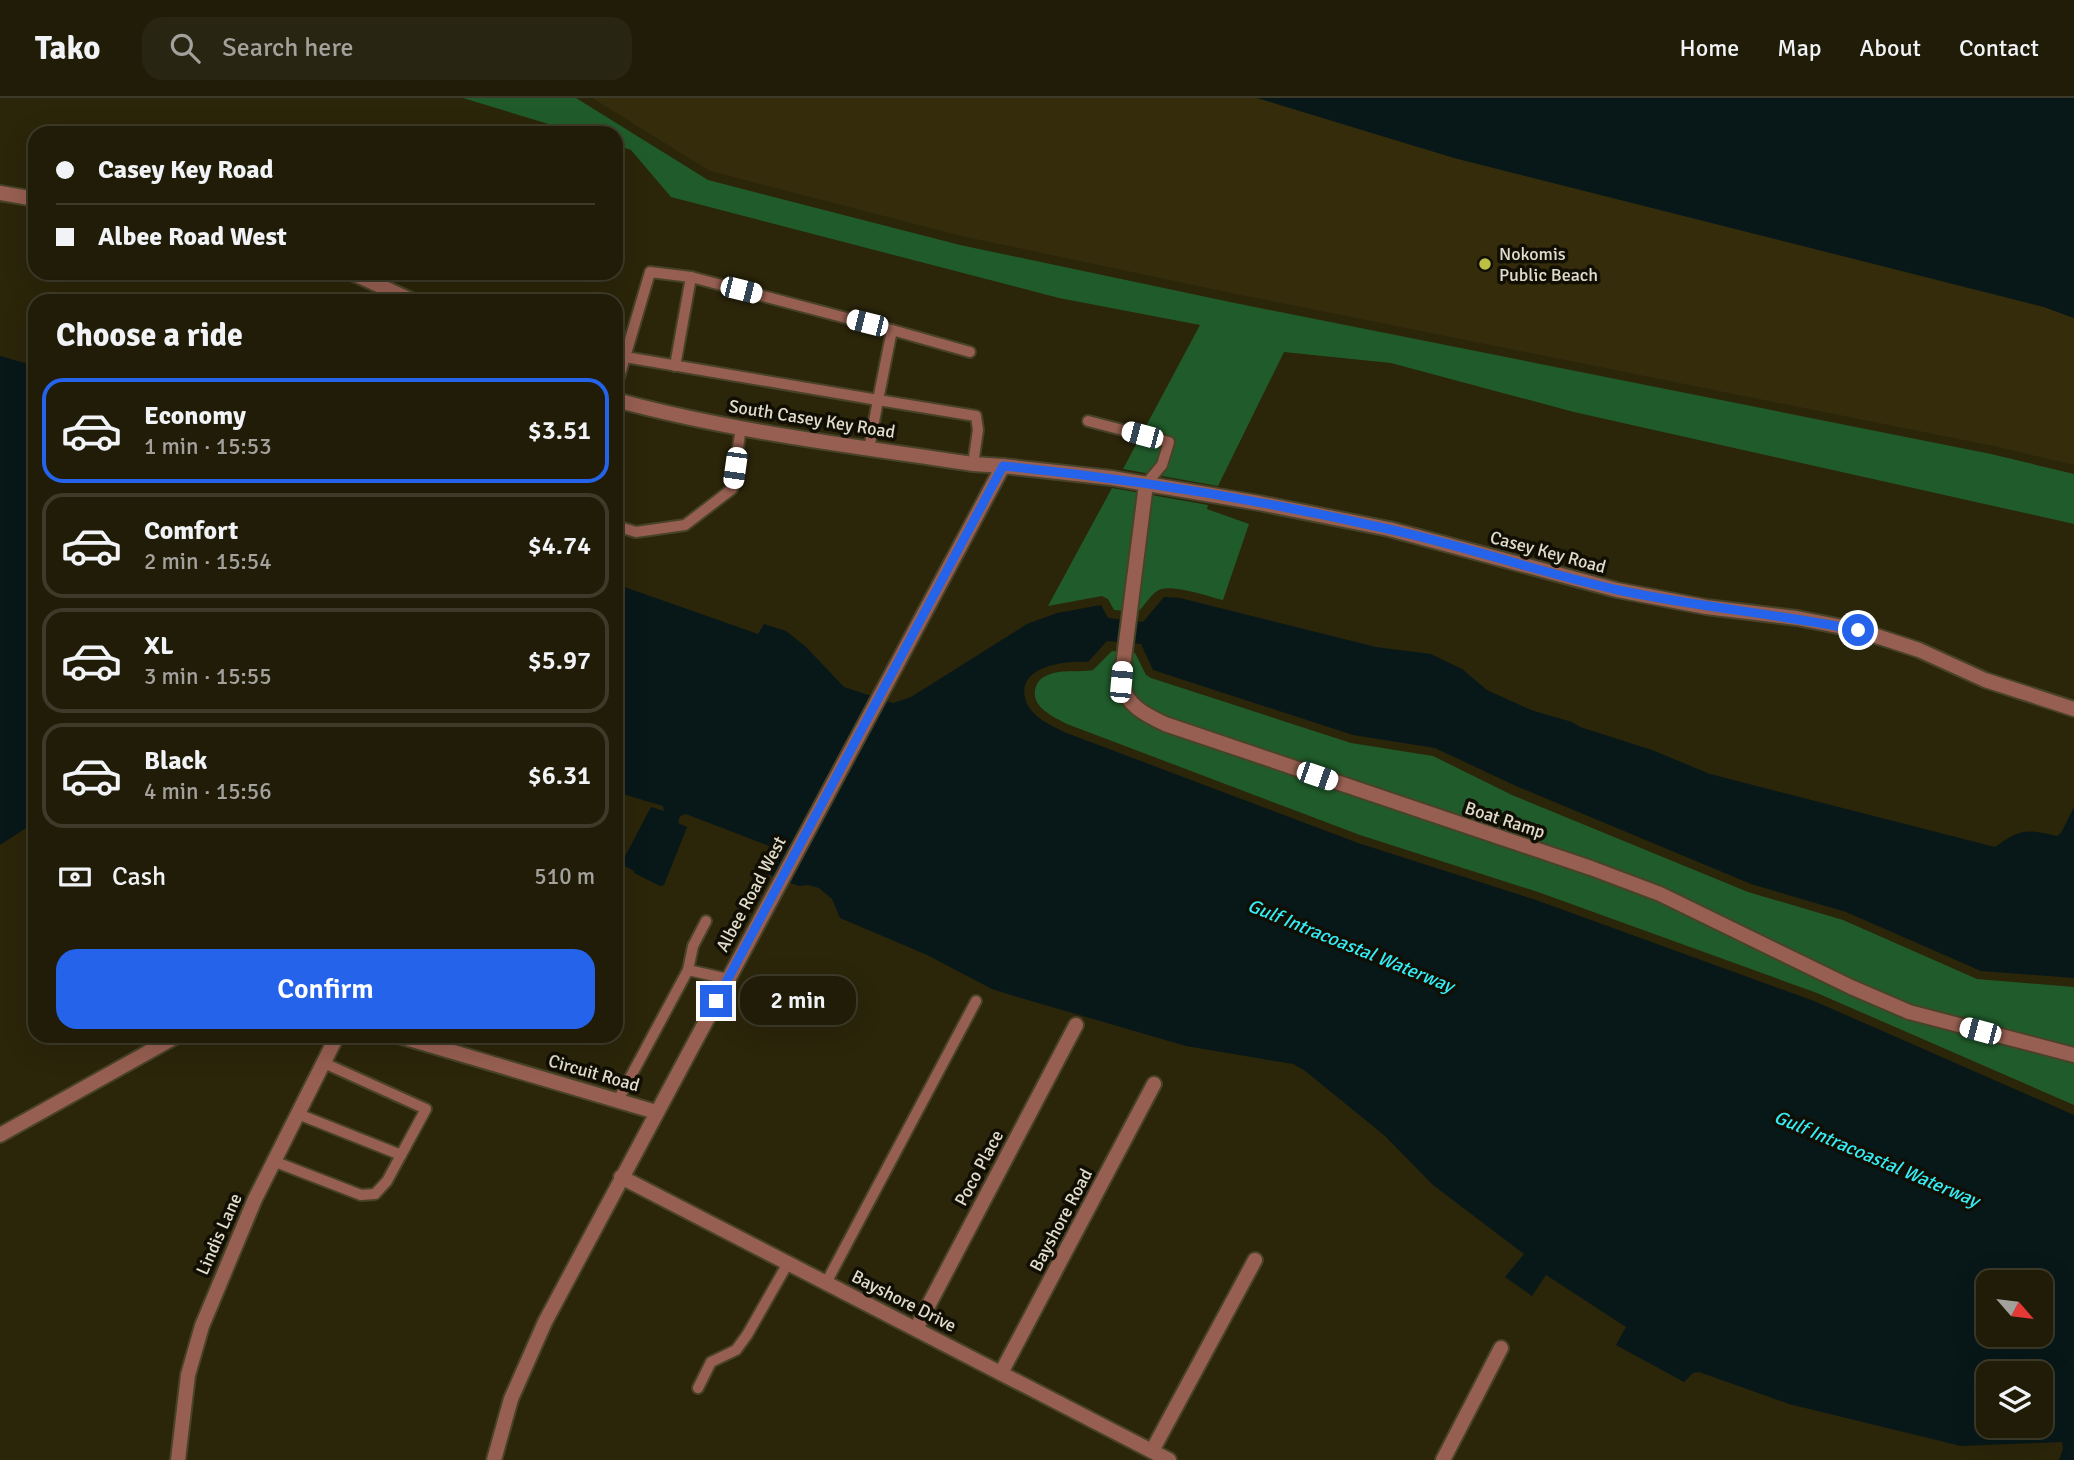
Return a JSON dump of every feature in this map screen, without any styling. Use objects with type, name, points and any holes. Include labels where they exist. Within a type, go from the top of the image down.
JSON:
[{"type":"street","points":[[0,193],[28,198]]},
{"type":"street","points":[[367,280],[398,294]]},
{"type":"street","name":"South Casey Key Road","points":[[623,402],[741,427],[869,449],[1003,466]]},
{"type":"street","name":"Casey Key Road","points":[[1003,466],[1076,473],[1146,484],[1389,529],[1617,590],[1706,607],[1797,618],[1858,630],[1919,650],[1985,680],[2074,709]]},
{"type":"street","name":"Albee Road West","points":[[494,1460],[511,1399],[526,1362],[621,1177],[1003,466]]},
{"type":"street","name":"Boat Ramp","points":[[1146,484],[1121,682],[1124,695],[1147,716],[1660,894],[1851,988],[1909,1012],[2074,1055]]},
{"type":"street","name":"Poco Place","points":[[916,1329],[1076,1025]]},
{"type":"street","points":[[0,1135],[164,1043]]},
{"type":"street","name":"Lindis Lane","points":[[178,1460],[184,1399],[194,1350],[226,1264],[273,1161],[334,1043]]},
{"type":"street","name":"Circuit Road","points":[[423,1043],[656,1112]]},
{"type":"street","name":"Bayshore Road","points":[[1001,1373],[1154,1084]]},
{"type":"street","name":"Bayshore Drive","points":[[621,1177],[1169,1460]]},
{"type":"street","points":[[1152,1451],[1255,1260]]},
{"type":"street","points":[[1444,1460],[1502,1348]]},
{"type":"lane","points":[[623,364],[650,272],[691,277],[970,352]]},
{"type":"lane","points":[[675,366],[691,277]]},
{"type":"lane","points":[[869,449],[892,330]]},
{"type":"lane","points":[[625,357],[976,416],[978,430],[973,464]]},
{"type":"lane","points":[[1088,421],[1169,442],[1162,465],[1146,484]]},
{"type":"lane","points":[[623,528],[636,532],[685,525],[732,489],[741,427]]},
{"type":"lane","points":[[618,1100],[688,970],[693,946],[706,921]]},
{"type":"lane","points":[[688,970],[728,979]]},
{"type":"lane","points":[[826,1283],[976,1001]]},
{"type":"lane","points":[[273,1161],[361,1195],[376,1195],[387,1181],[426,1109],[324,1063]]},
{"type":"lane","points":[[298,1114],[401,1155]]},
{"type":"lane","points":[[698,1388],[711,1362],[736,1350],[747,1335],[788,1263]]},
{"type":"green space","points":[[463,98],[576,98],[621,126],[555,126]]},
{"type":"green space","points":[[623,127],[708,180],[960,245],[1230,302],[1991,454],[2074,474],[2074,524],[1574,412],[1391,363],[1284,352],[1218,486],[1123,469],[1200,325],[1059,298],[671,197],[631,150],[623,147]]},
{"type":"green space","points":[[1112,488],[1208,505],[1207,509],[1249,524],[1223,600],[1170,588],[1157,591],[1138,612],[1114,610],[1108,599],[1102,596],[1048,606]]},
{"type":"green space","points":[[1112,651],[1135,653],[1146,675],[1151,678],[1351,743],[1433,756],[1512,795],[1748,892],[1843,920],[1977,979],[2074,987],[2074,1105],[1817,993],[1538,892],[1360,835],[1067,724],[1040,707],[1035,690],[1042,678],[1056,673],[1093,670]]},
{"type":"sand","name":"Nokomis Public Beach","points":[[592,98],[1257,98],[2044,307],[2074,318],[2074,465],[1993,446],[961,236],[710,171]]},
{"type":"water","points":[[1257,98],[2074,98],[2074,318],[2044,307],[1454,158]]},
{"type":"water","points":[[0,356],[28,364],[28,827],[0,845]]},
{"type":"water","name":"Gulf Intracoastal Waterway","points":[[623,586],[758,634],[764,624],[786,631],[806,647],[844,687],[893,703],[911,697],[1027,624],[1057,613],[1101,605],[1108,618],[1143,622],[1164,597],[1180,598],[1376,647],[1431,654],[1462,669],[1487,690],[1531,710],[1652,750],[1710,774],[1995,847],[2018,833],[2038,832],[2057,836],[2074,807],[2074,978],[1981,971],[1846,912],[1751,884],[1516,786],[1435,748],[1353,735],[1153,670],[1141,644],[1107,641],[1088,662],[1067,662],[1044,668],[1028,680],[1024,689],[1032,712],[1064,732],[1358,843],[1536,900],[1814,1001],[2074,1115],[2074,1460],[2059,1460],[2063,1449],[2062,1442],[1961,1446],[1789,1404],[1699,1372],[1693,1373],[1684,1382],[1616,1345],[1626,1327],[1546,1275],[1532,1296],[1505,1277],[1524,1254],[1433,1185],[1385,1136],[1304,1070],[1293,1064],[1186,1046],[992,989],[927,955],[840,918],[832,899],[819,888],[799,886],[758,871],[765,864],[769,846],[686,814],[680,816],[678,823],[687,827],[664,885],[660,886],[634,873],[623,865],[623,860],[651,807],[664,811],[663,806],[623,794]]},
{"type":"place","name":"Nokomis Public Beach","points":[[1485,264]]},
{"type":"route","points":[[716,1001],[1003,466],[1112,478],[1259,503],[1443,542],[1496,559],[1617,590],[1706,607],[1797,618],[1858,630]]}]
